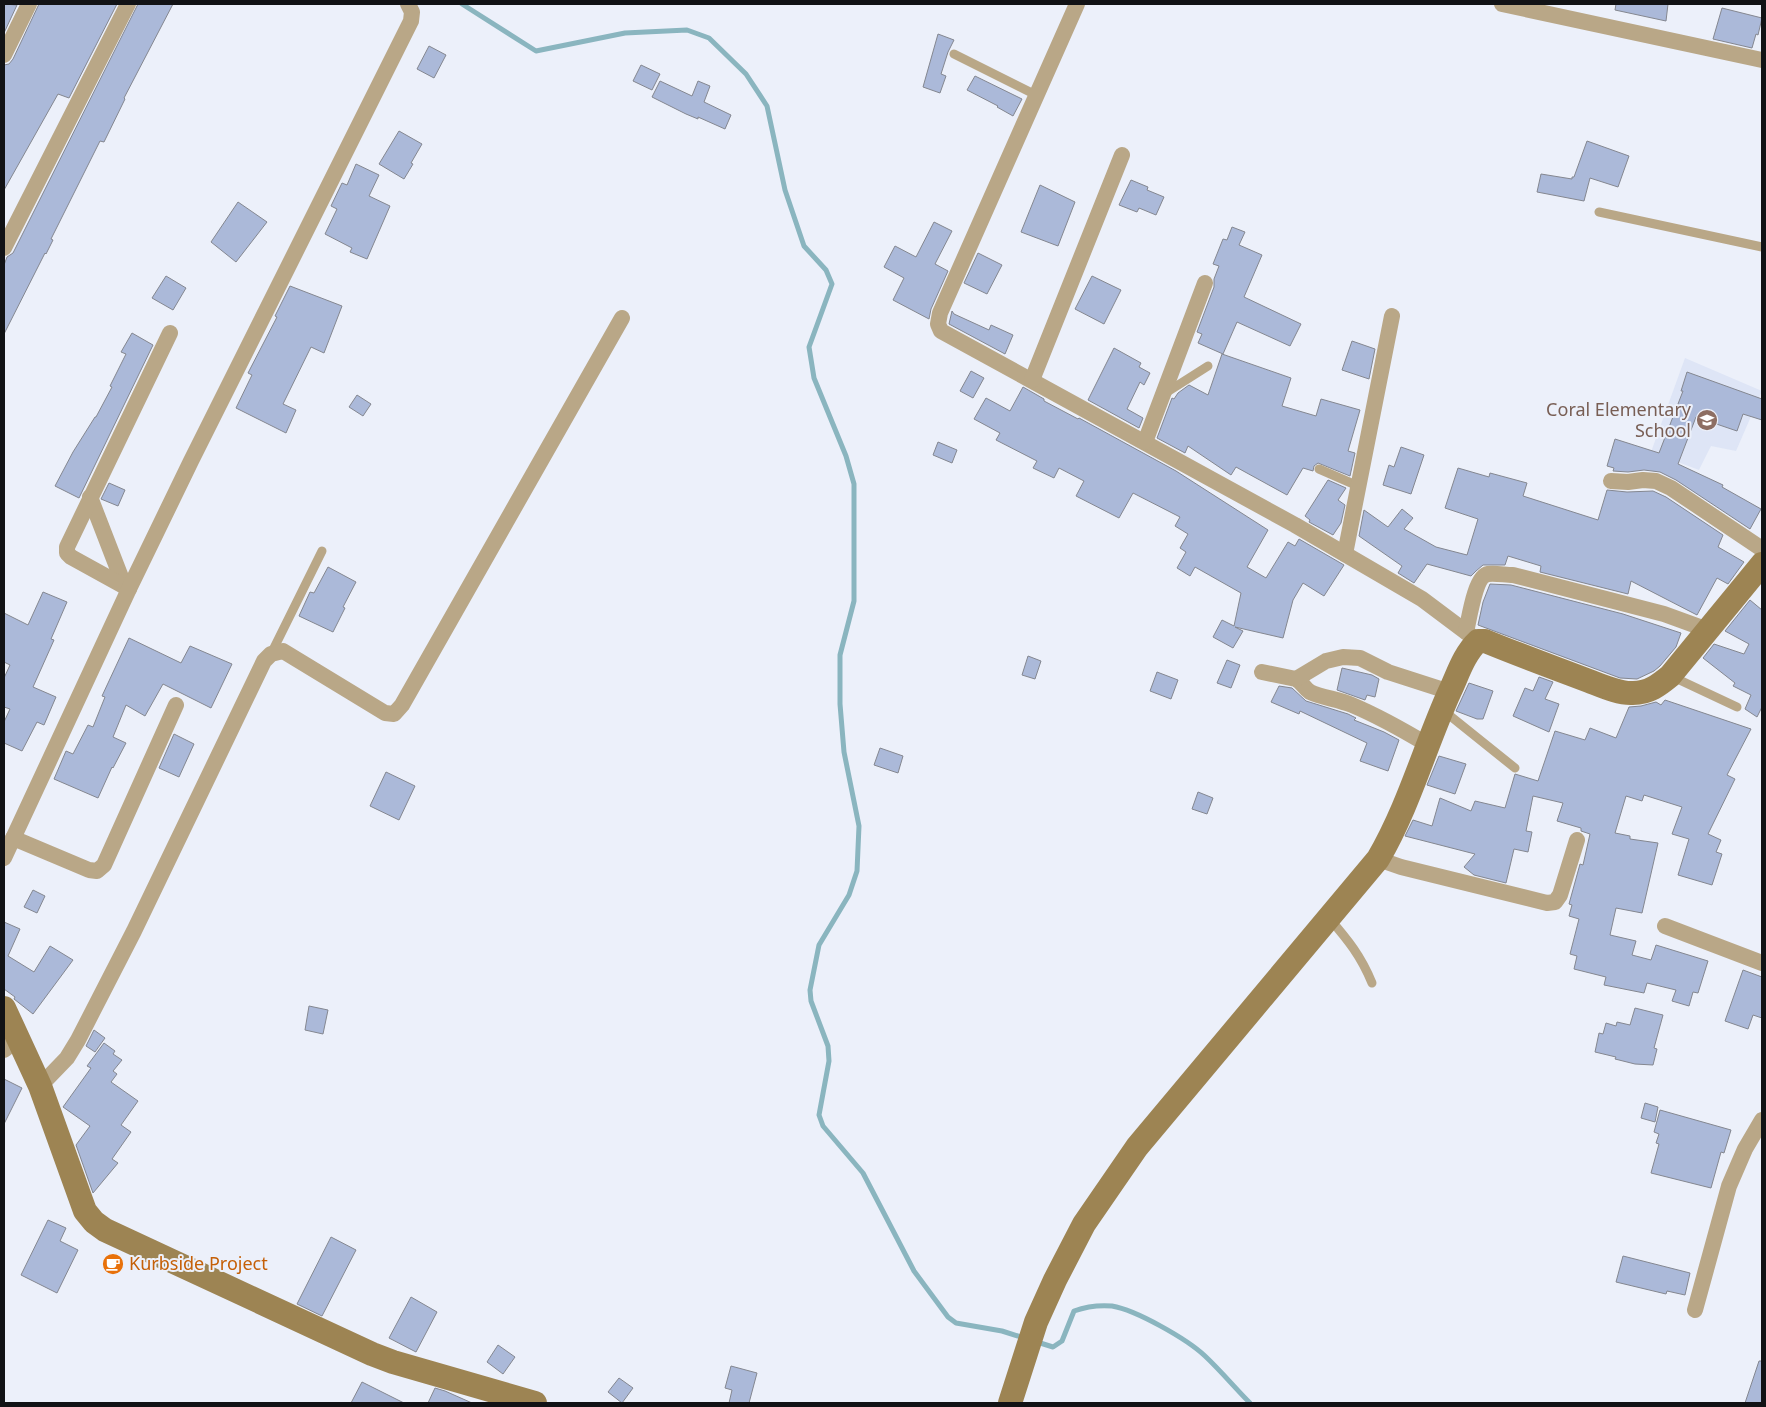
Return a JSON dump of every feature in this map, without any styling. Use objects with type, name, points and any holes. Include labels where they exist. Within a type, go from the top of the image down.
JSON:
[{"type":"street","points":[[4,55],[29,4]]},
{"type":"street","points":[[4,248],[128,4]]},
{"type":"street","points":[[4,858],[126,587],[411,21],[412,12],[408,4]]},
{"type":"street","points":[[1077,4],[940,313],[938,324],[948,335],[1345,554],[1422,599],[1472,637],[1610,689],[1631,694],[1645,692],[1656,687],[1670,676],[1762,564]]},
{"type":"street","points":[[1502,4],[1762,60]]},
{"type":"street","points":[[1032,380],[1122,155]]},
{"type":"street","points":[[1145,442],[1206,284]]},
{"type":"street","points":[[1345,554],[1392,316]]},
{"type":"street","points":[[40,1086],[68,1058],[78,1040],[134,931],[264,661],[271,654],[283,651],[385,714],[394,714],[402,705],[622,318]]},
{"type":"street","points":[[126,587],[71,557],[67,553],[67,547],[170,333]]},
{"type":"street","points":[[1611,481],[1656,481],[1671,488],[1762,549]]},
{"type":"street","points":[[90,498],[126,587]]},
{"type":"street","points":[[1010,1403],[1036,1322],[1054,1280],[1084,1224],[1137,1147],[1378,859],[1395,826],[1446,700],[1470,649],[1477,586],[1482,577],[1487,574],[1513,575],[1664,614],[1708,630]]},
{"type":"street","points":[[1296,679],[1326,661],[1343,657],[1360,658],[1446,700]]},
{"type":"street","points":[[1262,672],[1290,676],[1301,682],[1304,688],[1311,692],[1349,703],[1387,721],[1428,745]]},
{"type":"street","points":[[13,838],[89,870],[96,871],[104,865],[176,705]]},
{"type":"street","points":[[1378,859],[1401,867],[1547,903],[1555,902],[1560,895],[1577,840]]},
{"type":"street","points":[[1664,926],[1762,963]]},
{"type":"street","points":[[4,1008],[11,1045],[40,1086],[85,1211],[94,1222],[105,1230],[372,1354],[400,1364],[535,1403]]},
{"type":"street","points":[[1695,1310],[1730,1186],[1745,1149],[1762,1120]]},
{"type":"lane","points":[[954,54],[1036,95]]},
{"type":"lane","points":[[1598,212],[1762,247]]},
{"type":"lane","points":[[1164,394],[1208,366]]},
{"type":"lane","points":[[1319,469],[1358,486]]},
{"type":"lane","points":[[271,654],[322,551]]},
{"type":"lane","points":[[1670,676],[1737,707]]},
{"type":"lane","points":[[1446,700],[1515,768]]},
{"type":"lane","points":[[1329,918],[1356,951],[1372,983]]},
{"type":"shaded area","name":"Coral Elementary School","points":[[1685,358],[1762,391],[1736,451],[1711,446],[1699,470],[1651,452]]},
{"type":"building","points":[[4,4],[17,5],[4,33]]},
{"type":"building","points":[[39,4],[117,4],[69,98],[58,94],[4,190],[4,65],[9,64],[13,59]]},
{"type":"building","points":[[138,4],[173,4],[124,98],[104,142],[100,141],[51,239],[53,240],[4,334],[4,265],[7,257],[13,253]]},
{"type":"building","points":[[1616,4],[1668,4],[1666,21],[1615,10]]},
{"type":"building","points":[[1722,8],[1762,18],[1758,35],[1756,34],[1752,48],[1713,39]]},
{"type":"building","points":[[938,34],[954,40],[941,74],[946,76],[940,93],[923,87]]},
{"type":"building","points":[[429,46],[446,55],[434,78],[417,69]]},
{"type":"building","points":[[641,65],[660,74],[652,90],[633,81]]},
{"type":"building","points":[[975,76],[1022,99],[1013,116],[967,90]]},
{"type":"building","points":[[660,81],[692,96],[698,81],[710,86],[704,102],[731,115],[725,129],[698,117],[698,119],[686,114],[652,97]]},
{"type":"building","points":[[399,131],[422,144],[404,179],[379,164]]},
{"type":"building","points":[[1587,141],[1629,156],[1618,187],[1590,178],[1584,201],[1537,192],[1541,174],[1572,179],[1574,177]]},
{"type":"building","points":[[356,164],[379,175],[369,196],[390,206],[367,259],[350,252],[352,248],[325,234],[337,209],[331,206],[342,183],[347,185]]},
{"type":"building","points":[[1131,180],[1148,187],[1147,190],[1164,197],[1156,215],[1139,208],[1137,212],[1119,205]]},
{"type":"building","points":[[1040,185],[1075,202],[1058,246],[1021,232]]},
{"type":"building","points":[[238,202],[267,222],[236,262],[211,242]]},
{"type":"building","points":[[934,222],[952,231],[935,264],[948,271],[931,309],[929,319],[893,300],[904,278],[884,267],[895,246],[916,257]]},
{"type":"building","points":[[1232,227],[1245,232],[1239,245],[1262,255],[1244,297],[1301,324],[1290,346],[1237,322],[1223,354],[1198,343],[1202,334],[1197,332],[1214,287],[1214,279],[1219,266],[1213,264],[1223,239],[1227,240]]},
{"type":"building","points":[[978,253],[1002,265],[987,294],[964,283]]},
{"type":"building","points":[[166,276],[186,288],[173,310],[152,298]]},
{"type":"building","points":[[1092,276],[1121,290],[1104,324],[1075,309]]},
{"type":"building","points":[[290,286],[342,306],[324,353],[311,347],[283,404],[296,410],[286,433],[236,408],[252,375],[248,373],[277,317],[275,316]]},
{"type":"building","points":[[952,311],[954,314],[989,330],[991,325],[1013,335],[1005,354],[949,324]]},
{"type":"building","points":[[132,333],[153,345],[79,498],[55,486],[112,387],[110,386],[126,354],[121,352]]},
{"type":"building","points":[[1352,341],[1375,349],[1369,379],[1342,370]]},
{"type":"building","points":[[1114,348],[1141,363],[1139,367],[1150,373],[1144,385],[1140,382],[1127,409],[1143,418],[1139,428],[1088,400]]},
{"type":"building","points":[[1222,354],[1291,378],[1282,406],[1316,416],[1321,399],[1360,410],[1348,451],[1355,453],[1350,476],[1318,463],[1314,466],[1313,471],[1303,468],[1287,495],[1236,467],[1231,475],[1188,446],[1185,453],[1157,438],[1172,398],[1174,399],[1178,393],[1189,385],[1208,395]]},
{"type":"building","points":[[971,371],[984,378],[973,398],[960,391]]},
{"type":"building","points":[[1687,372],[1762,399],[1762,420],[1743,414],[1737,431],[1696,417],[1678,464],[1723,485],[1722,487],[1761,509],[1750,529],[1676,480],[1660,472],[1644,470],[1613,471],[1614,468],[1607,466],[1615,439],[1659,453],[1683,391],[1681,391]]},
{"type":"building","points":[[1023,387],[1044,399],[1044,401],[1176,471],[1268,530],[1247,567],[1266,578],[1288,542],[1295,546],[1299,539],[1344,565],[1324,596],[1303,583],[1293,600],[1283,638],[1235,627],[1243,631],[1233,648],[1213,637],[1222,620],[1234,626],[1241,593],[1195,567],[1190,576],[1177,568],[1186,552],[1180,548],[1188,534],[1175,526],[1180,517],[1133,493],[1119,518],[1076,496],[1084,481],[1059,468],[1054,478],[1033,468],[1037,461],[996,440],[1000,433],[974,419],[986,398],[1010,411]]},
{"type":"building","points":[[357,395],[371,404],[363,416],[349,407]]},
{"type":"building","points":[[938,442],[957,450],[952,463],[933,455]]},
{"type":"building","points":[[1401,447],[1424,455],[1411,494],[1383,485],[1389,465],[1394,467]]},
{"type":"building","points":[[1458,468],[1489,477],[1490,473],[1527,483],[1523,496],[1598,520],[1607,490],[1627,492],[1653,491],[1666,497],[1723,535],[1718,547],[1744,562],[1728,584],[1717,578],[1697,615],[1631,581],[1628,594],[1540,572],[1541,566],[1508,556],[1505,565],[1483,565],[1471,576],[1427,564],[1414,583],[1398,573],[1402,566],[1359,536],[1364,510],[1388,527],[1402,509],[1413,518],[1404,529],[1436,547],[1467,555],[1478,519],[1445,508]]},
{"type":"building","points":[[1328,480],[1346,488],[1338,500],[1345,505],[1341,523],[1333,535],[1309,522],[1310,520],[1305,516]]},
{"type":"building","points":[[109,483],[125,490],[118,506],[101,499]]},
{"type":"building","points":[[328,567],[356,582],[333,632],[299,616],[310,592],[314,593]]},
{"type":"building","points":[[1490,584],[1511,585],[1623,614],[1681,633],[1676,647],[1654,671],[1637,679],[1620,678],[1478,625],[1483,602]]},
{"type":"building","points":[[43,592],[67,602],[51,639],[54,640],[33,687],[56,697],[44,725],[37,722],[22,751],[4,743],[4,722],[10,709],[4,707],[4,678],[10,665],[4,662],[4,613],[28,625]]},
{"type":"building","points":[[1750,600],[1762,610],[1762,707],[1757,717],[1745,709],[1751,695],[1733,686],[1735,683],[1703,658],[1714,644],[1744,654],[1749,644],[1725,631]]},
{"type":"building","points":[[129,638],[181,663],[190,646],[232,664],[211,708],[163,684],[145,716],[126,705],[113,737],[126,743],[112,767],[98,798],[54,779],[66,751],[73,754],[88,725],[93,727],[105,697],[102,696]]},
{"type":"building","points":[[1028,656],[1041,661],[1035,679],[1022,675]]},
{"type":"building","points":[[1227,660],[1240,665],[1231,688],[1217,683]]},
{"type":"building","points":[[1342,668],[1372,675],[1379,679],[1375,697],[1367,695],[1365,700],[1337,690]]},
{"type":"building","points":[[1157,672],[1178,680],[1171,699],[1150,691]]},
{"type":"building","points":[[1539,677],[1553,682],[1545,699],[1559,704],[1549,732],[1513,716],[1525,688],[1533,691]]},
{"type":"building","points":[[1469,683],[1493,691],[1483,719],[1477,719],[1456,711]]},
{"type":"building","points":[[1279,686],[1292,688],[1306,701],[1348,714],[1356,718],[1354,720],[1399,740],[1388,771],[1360,761],[1367,743],[1300,711],[1299,714],[1271,702]]},
{"type":"building","points":[[1665,700],[1751,729],[1727,775],[1735,779],[1708,834],[1721,840],[1716,852],[1722,854],[1712,885],[1678,875],[1689,839],[1672,834],[1682,807],[1644,795],[1642,801],[1626,796],[1615,833],[1630,836],[1630,839],[1658,843],[1642,913],[1616,908],[1610,935],[1636,941],[1632,955],[1651,960],[1656,945],[1708,961],[1698,993],[1693,992],[1689,1006],[1672,1001],[1676,990],[1647,983],[1644,993],[1604,985],[1606,977],[1574,969],[1577,956],[1570,954],[1579,919],[1569,916],[1572,905],[1569,904],[1580,864],[1583,865],[1590,834],[1581,831],[1581,828],[1557,821],[1563,803],[1533,796],[1526,831],[1532,832],[1528,852],[1514,849],[1506,883],[1474,875],[1464,867],[1475,854],[1405,836],[1413,820],[1432,826],[1440,798],[1471,811],[1475,801],[1505,808],[1515,774],[1538,781],[1555,731],[1585,740],[1590,728],[1616,738],[1629,707],[1656,702],[1661,705]]},
{"type":"building","points":[[174,734],[194,744],[179,777],[159,768]]},
{"type":"building","points":[[880,748],[903,756],[898,773],[874,765]]},
{"type":"building","points":[[1439,756],[1466,764],[1455,794],[1427,785]]},
{"type":"building","points":[[386,772],[415,786],[399,820],[370,806]]},
{"type":"building","points":[[1198,792],[1213,798],[1207,814],[1192,809]]},
{"type":"building","points":[[33,890],[45,896],[37,913],[24,907]]},
{"type":"building","points":[[4,922],[20,929],[8,956],[34,972],[50,946],[73,960],[33,1014],[4,989]]},
{"type":"building","points":[[1743,970],[1762,977],[1762,1018],[1753,1015],[1748,1029],[1725,1021]]},
{"type":"building","points":[[309,1006],[328,1010],[323,1034],[305,1030]]},
{"type":"building","points":[[1635,1008],[1663,1015],[1654,1048],[1657,1049],[1653,1065],[1635,1064],[1595,1052],[1599,1033],[1603,1034],[1606,1023],[1616,1026],[1617,1022],[1630,1025]]},
{"type":"building","points":[[94,1030],[105,1038],[95,1052],[86,1046]]},
{"type":"building","points":[[104,1043],[115,1051],[113,1054],[122,1060],[113,1071],[117,1074],[111,1082],[138,1101],[121,1125],[131,1132],[112,1159],[118,1163],[93,1193],[76,1145],[90,1126],[63,1107],[91,1068],[87,1066]]},
{"type":"building","points":[[4,1079],[22,1088],[4,1124]]},
{"type":"building","points":[[1645,1103],[1658,1107],[1655,1122],[1641,1118]]},
{"type":"building","points":[[1660,1110],[1731,1130],[1724,1153],[1721,1152],[1711,1188],[1651,1173],[1659,1144],[1656,1143],[1659,1134],[1654,1132]]},
{"type":"building","points":[[48,1220],[66,1228],[60,1241],[78,1250],[57,1293],[21,1275]]},
{"type":"building","points":[[331,1237],[356,1250],[322,1316],[297,1304]]},
{"type":"building","points":[[1623,1256],[1690,1273],[1685,1295],[1667,1291],[1666,1294],[1616,1282]]},
{"type":"building","points":[[411,1297],[437,1312],[416,1352],[389,1338]]},
{"type":"building","points":[[498,1345],[515,1357],[503,1374],[487,1362]]},
{"type":"building","points":[[1759,1361],[1762,1361],[1762,1403],[1745,1403]]},
{"type":"building","points":[[731,1366],[757,1373],[749,1403],[729,1403],[732,1390],[725,1388]]},
{"type":"building","points":[[619,1378],[633,1388],[622,1403],[608,1392]]},
{"type":"building","points":[[362,1382],[404,1403],[351,1403]]},
{"type":"building","points":[[435,1388],[445,1391],[472,1403],[428,1403]]},
{"type":"waterway","points":[[462,4],[536,51],[625,33],[687,30],[709,38],[746,74],[767,106],[785,190],[804,246],[826,270],[832,284],[809,347],[814,378],[846,456],[854,484],[854,601],[840,655],[840,704],[844,752],[859,826],[857,871],[849,895],[819,945],[810,990],[811,1001],[828,1046],[829,1061],[819,1115],[823,1126],[863,1173],[914,1271],[948,1317],[956,1323],[1002,1331],[1024,1338]]},
{"type":"waterway","points":[[1037,1342],[1053,1347],[1062,1341],[1074,1311],[1088,1307],[1112,1306],[1134,1313],[1161,1326],[1197,1349],[1250,1403]]},
{"type":"place","name":"Coral Elementary School","points":[[1707,420]]},
{"type":"place","name":"Kurbside Project","points":[[113,1264]]}]
